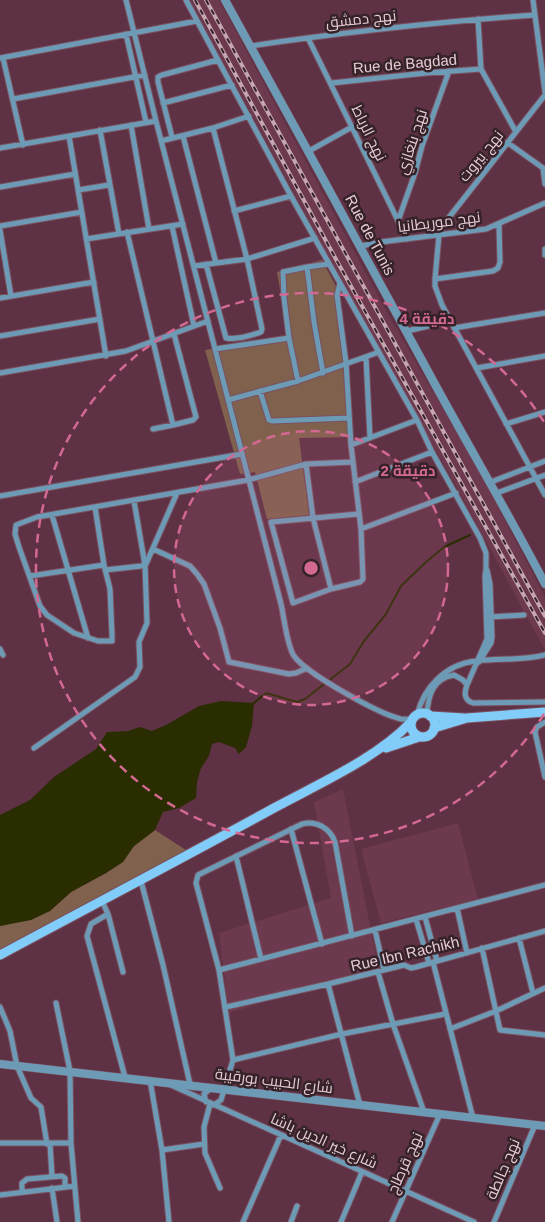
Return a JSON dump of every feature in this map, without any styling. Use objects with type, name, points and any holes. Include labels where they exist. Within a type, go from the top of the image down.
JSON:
[{"type":"main road","points":[[434,728],[471,718],[545,712]]},
{"type":"main road","points":[[376,751],[419,737],[429,736],[435,724],[429,715]]},
{"type":"main road","points":[[0,955],[141,881],[376,751],[392,740],[413,719],[429,715],[471,718]]},
{"type":"main road","points":[[413,719],[412,731],[419,737]]},
{"type":"street","points":[[126,0],[291,649],[295,657],[307,668],[332,685],[400,719],[413,719],[426,692],[436,680],[456,666],[545,655]]},
{"type":"street","points":[[186,0],[291,196],[417,420],[484,549],[486,569],[490,576],[489,618],[491,643],[477,663],[465,691],[466,697],[473,703],[545,702]]},
{"type":"street","name":"Rue de Tunis","points":[[226,0],[491,482],[545,584]]},
{"type":"street","points":[[533,0],[545,94]]},
{"type":"street","name":"نهج دمشق","points":[[251,46],[478,19],[534,15]]},
{"type":"street","points":[[478,19],[481,69],[516,132]]},
{"type":"street","points":[[23,145],[2,58],[197,21]]},
{"type":"street","points":[[126,34],[146,122]]},
{"type":"street","name":"نهج الرباط","points":[[308,38],[332,83],[407,239]]},
{"type":"street","points":[[172,137],[158,82],[160,76],[218,60]]},
{"type":"street","name":"Rue de Bagdad","points":[[332,83],[481,69]]},
{"type":"street","name":"نهج بنغازي","points":[[398,221],[415,173],[422,146],[449,72]]},
{"type":"street","points":[[13,100],[145,75]]},
{"type":"street","points":[[164,103],[232,86]]},
{"type":"street","name":"نهج بيروت","points":[[439,235],[443,225],[545,94]]},
{"type":"street","points":[[161,141],[213,128],[249,116]]},
{"type":"street","points":[[0,148],[156,120]]},
{"type":"street","points":[[131,125],[149,229]]},
{"type":"street","points":[[309,151],[352,127]]},
{"type":"street","points":[[206,264],[226,338],[246,337],[262,332],[247,259],[213,128]]},
{"type":"street","points":[[100,130],[119,234]]},
{"type":"street","points":[[69,136],[106,356]]},
{"type":"street","points":[[183,136],[216,263]]},
{"type":"street","points":[[508,143],[544,166],[545,184]]},
{"type":"street","points":[[0,187],[75,174]]},
{"type":"street","points":[[78,190],[109,185]]},
{"type":"street","points":[[234,211],[291,196]]},
{"type":"street","name":"نهج موريطانيا","points":[[360,246],[486,229],[545,203]]},
{"type":"street","points":[[0,226],[82,212]]},
{"type":"street","points":[[86,238],[183,224]]},
{"type":"street","points":[[434,279],[493,271],[498,268],[500,262],[499,224]]},
{"type":"street","points":[[172,226],[194,326]]},
{"type":"street","points":[[0,230],[11,296]]},
{"type":"street","points":[[127,232],[173,425]]},
{"type":"street","points":[[439,235],[434,279],[435,286],[450,321],[545,495]]},
{"type":"street","points":[[194,266],[247,259],[315,238]]},
{"type":"street","points":[[298,381],[289,338],[282,273],[329,264]]},
{"type":"street","points":[[307,267],[323,373]]},
{"type":"street","points":[[0,298],[94,282]]},
{"type":"street","points":[[340,283],[338,295],[346,362],[351,445],[361,529],[363,579],[360,582],[292,602],[271,522],[358,514]]},
{"type":"street","points":[[454,328],[545,313]]},
{"type":"street","points":[[0,336],[100,320]]},
{"type":"street","points":[[407,332],[450,321]]},
{"type":"street","points":[[0,373],[106,356],[139,348],[208,322]]},
{"type":"street","points":[[153,429],[193,420],[196,417],[174,334]]},
{"type":"street","points":[[215,349],[289,338]]},
{"type":"street","points":[[228,400],[298,381],[323,373],[346,362],[379,352]]},
{"type":"street","points":[[477,368],[545,356]]},
{"type":"street","points":[[366,357],[370,438]]},
{"type":"street","points":[[260,391],[272,422],[349,418]]},
{"type":"street","points":[[506,424],[545,412]]},
{"type":"street","points":[[351,445],[417,420]]},
{"type":"street","points":[[355,482],[432,452]]},
{"type":"street","points":[[0,496],[242,454]]},
{"type":"street","points":[[491,482],[545,461]]},
{"type":"street","points":[[95,507],[110,589],[112,639],[110,642],[74,633],[47,615],[40,606],[19,547],[16,525],[26,520],[95,507],[248,480],[306,464],[353,462]]},
{"type":"street","points":[[306,464],[313,518],[331,590]]},
{"type":"street","points":[[497,493],[545,475]]},
{"type":"street","points":[[145,565],[176,493]]},
{"type":"street","points":[[361,529],[456,493]]},
{"type":"street","points":[[34,748],[135,677],[139,672],[139,642],[147,624],[145,565],[134,501]]},
{"type":"street","points":[[52,515],[88,638]]},
{"type":"street","points":[[152,549],[190,566],[204,584],[220,628],[229,662],[289,674],[307,668]]},
{"type":"street","points":[[30,576],[105,567],[145,565]]},
{"type":"street","points":[[489,618],[524,615]]},
{"type":"street","points":[[429,715],[429,694],[440,680],[454,675],[467,685]]},
{"type":"street","points":[[545,722],[537,727],[535,732],[545,776]]},
{"type":"street","points":[[210,1103],[221,1100],[233,1060],[219,970],[196,880],[200,873],[306,823],[314,823],[324,827],[332,835],[335,842],[352,936]]},
{"type":"street","points":[[291,829],[322,944]]},
{"type":"street","points":[[236,856],[261,959]]},
{"type":"street","points":[[141,881],[163,965],[190,1084]]},
{"type":"street","points":[[219,970],[545,885]]},
{"type":"street","points":[[102,901],[108,914],[123,972]]},
{"type":"street","points":[[457,908],[466,953]]},
{"type":"street","points":[[108,914],[91,924],[87,936],[125,1077]]},
{"type":"street","points":[[425,917],[445,1014],[473,1118]]},
{"type":"street","points":[[416,920],[433,962]]},
{"type":"street","points":[[375,930],[381,971],[393,1024],[424,1112]]},
{"type":"street","name":"Rue Ibn Rachikh","points":[[226,1007],[406,965],[412,968],[545,931]]},
{"type":"street","points":[[518,938],[533,993]]},
{"type":"street","points":[[482,948],[499,1027],[503,1032],[545,1035]]},
{"type":"street","points":[[328,984],[360,1105]]},
{"type":"street","points":[[450,1029],[496,1011],[545,988]]},
{"type":"street","points":[[56,1003],[70,1071],[71,1142],[78,1222]]},
{"type":"street","points":[[0,1007],[10,1031],[17,1066],[31,1098],[41,1107],[52,1176]]},
{"type":"street","points":[[233,1060],[342,1034],[445,1014]]},
{"type":"street","name":"شارع الحبيب بورقيبة","points":[[0,1064],[190,1084],[545,1126]]},
{"type":"street","points":[[150,1080],[162,1150],[169,1222]]},
{"type":"street","name":"شارع خير الدين باشا","points":[[164,1082],[474,1222]]},
{"type":"street","points":[[214,1087],[208,1089],[204,1094],[210,1103],[204,1127],[204,1153],[220,1188]]},
{"type":"street","name":"نهج قرطاج","points":[[392,1222],[440,1114]]},
{"type":"street","name":"نهج جالطة","points":[[494,1222],[535,1125]]},
{"type":"street","points":[[244,1222],[281,1135]]},
{"type":"street","points":[[0,1143],[48,1144],[71,1142]]},
{"type":"street","points":[[162,1150],[204,1144]]},
{"type":"street","points":[[341,1222],[362,1172]]},
{"type":"street","points":[[22,1192],[21,1187],[24,1180],[52,1176],[64,1177],[65,1186]]},
{"type":"street","points":[[0,1195],[75,1186]]},
{"type":"street","points":[[52,1188],[57,1222]]},
{"type":"street","points":[[291,1222],[297,1206]]},
{"type":"shaded area","points":[[190,0],[219,0],[383,305],[486,484],[545,597],[545,650],[361,316]]},
{"type":"shaded area","points":[[322,260],[339,292],[350,437],[299,438],[309,515],[267,519],[255,472],[240,474],[205,350],[288,335],[277,272]]},
{"type":"shaded area","points":[[221,701],[254,703],[252,726],[246,747],[239,754],[235,748],[219,742],[212,744],[209,756],[201,768],[197,782],[196,798],[179,808],[163,812],[155,830],[134,846],[123,862],[71,892],[50,911],[31,920],[0,926],[0,815],[30,800],[54,777],[96,749],[107,732],[128,731],[140,727],[152,731],[199,706]]},
{"type":"shaded area","points":[[343,789],[378,966],[229,1013],[219,933],[331,898],[314,802]]},
{"type":"shaded area","points":[[458,823],[478,899],[381,923],[361,849]]},
{"type":"shaded area","points":[[155,830],[192,854],[0,952],[0,926],[50,911],[71,892],[122,862],[134,846]]},
{"type":"waterway","points":[[254,703],[266,693],[297,702],[305,699],[350,664],[364,641],[386,614],[401,586],[444,547],[470,535]]},
{"type":"railway","points":[[195,0],[338,263],[545,633]]},
{"type":"railway","points":[[206,0],[545,616]]}]
